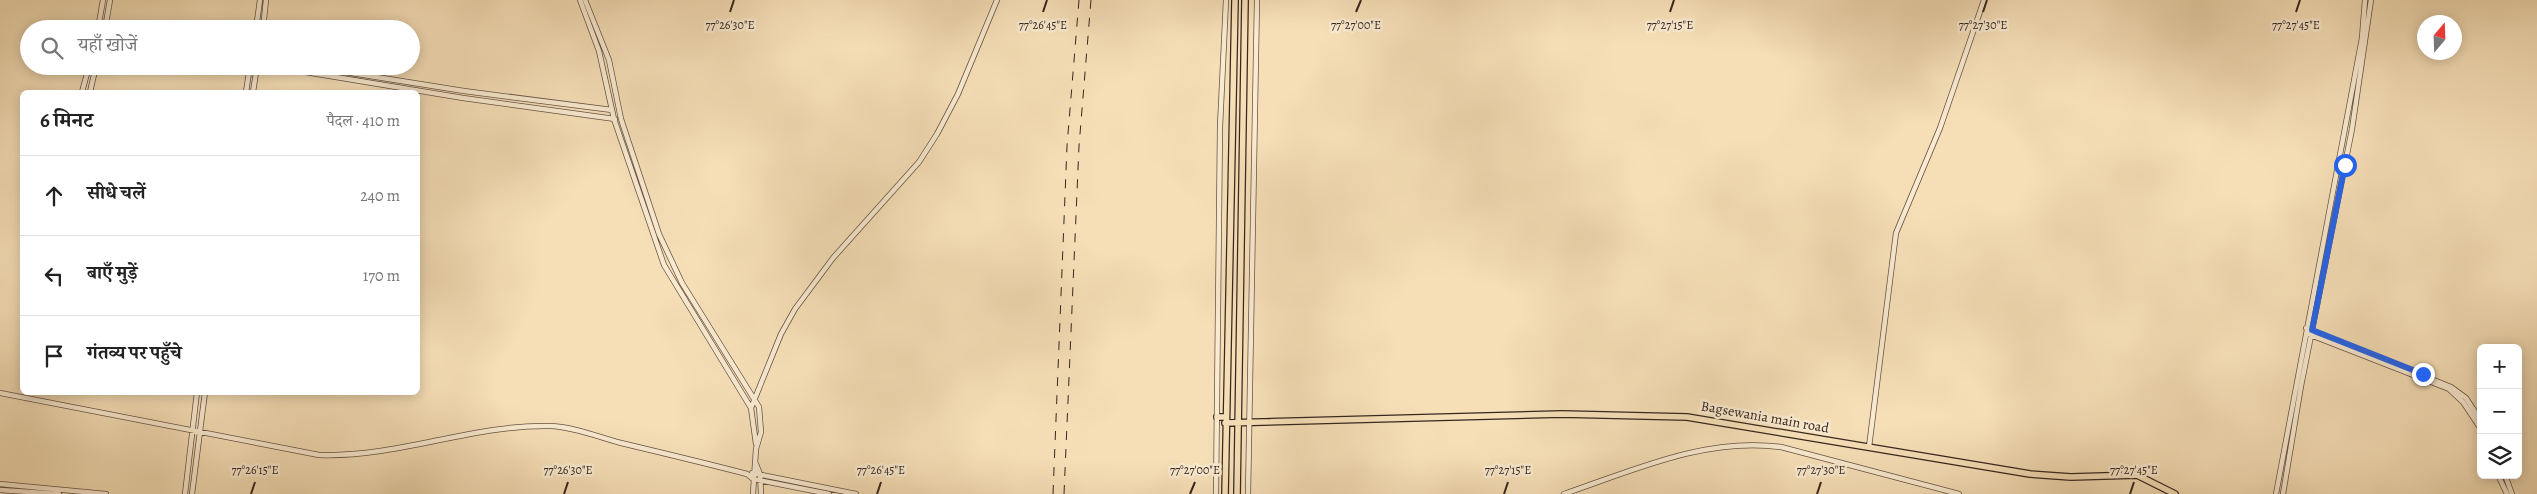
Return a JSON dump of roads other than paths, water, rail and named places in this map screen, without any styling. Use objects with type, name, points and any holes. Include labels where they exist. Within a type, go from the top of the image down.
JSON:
[{"type":"main road","points":[[1225,494],[1235,0]]},
{"type":"main road","points":[[1237,494],[1245,0]]},
{"type":"main road","name":"Bagsewania main road","points":[[1249,422],[1562,414],[1687,417],[2030,474],[2071,477],[2137,475],[2175,494]]},
{"type":"main road","points":[[1217,417],[1237,423],[1249,422]]},
{"type":"street","points":[[100,20],[103,0]]},
{"type":"street","points":[[107,20],[110,0]]},
{"type":"street","points":[[257,20],[260,0]]},
{"type":"street","points":[[264,20],[266,0]]},
{"type":"street","points":[[580,0],[586,7],[609,60],[621,119],[659,234],[679,277],[759,406],[761,432],[756,446]]},
{"type":"street","points":[[585,0],[614,118],[664,265],[751,408],[756,446],[753,494]]},
{"type":"street","points":[[751,408],[781,334],[795,309],[833,258],[919,162],[938,134],[958,94],[997,0]]},
{"type":"street","points":[[1216,494],[1220,126],[1226,0]]},
{"type":"street","points":[[1248,494],[1257,0]]},
{"type":"street","points":[[1869,447],[1896,233],[1940,128],[1984,0]]},
{"type":"street","points":[[2276,494],[2305,330],[2331,207],[2362,38],[2365,0]]},
{"type":"street","points":[[2283,494],[2311,332],[2352,129],[2371,0]]},
{"type":"street","points":[[83,90],[87,75]]},
{"type":"street","points":[[90,90],[94,75]]},
{"type":"street","points":[[246,90],[249,75]]},
{"type":"street","points":[[253,90],[256,75]]},
{"type":"street","points":[[323,75],[414,90]]},
{"type":"street","points":[[361,75],[464,92],[619,111]]},
{"type":"street","points":[[420,91],[621,119]]},
{"type":"street","points":[[2305,330],[2441,381],[2462,394],[2477,415]]},
{"type":"street","points":[[2311,332],[2449,390],[2464,402],[2477,423]]},
{"type":"street","points":[[0,393],[319,455],[348,456],[413,446],[494,430],[553,426],[747,474],[760,474],[831,492]]},
{"type":"street","points":[[184,494],[197,395]]},
{"type":"street","points":[[192,494],[205,395]]},
{"type":"street","points":[[1564,494],[1699,450],[1724,446],[1752,445],[1781,447],[1959,494]]},
{"type":"street","points":[[756,464],[760,474],[761,494]]},
{"type":"street","points":[[747,474],[753,479],[831,492],[856,494]]},
{"type":"street","points":[[2500,479],[2507,494]]},
{"type":"street","points":[[2506,479],[2512,494]]},
{"type":"street","points":[[0,484],[106,494]]},
{"type":"street","points":[[0,490],[60,494]]},
{"type":"railway","points":[[1053,494],[1067,146],[1079,0]]},
{"type":"railway","points":[[1064,494],[1079,146],[1091,0]]}]
